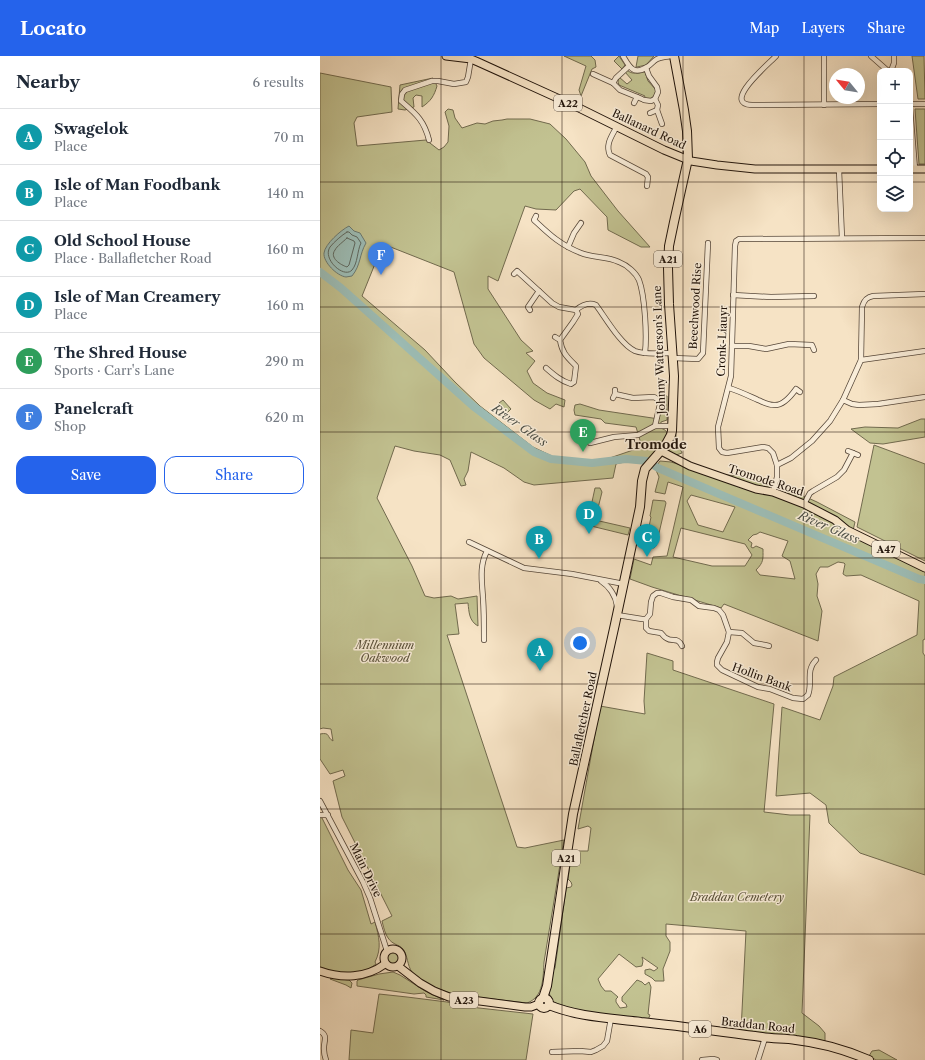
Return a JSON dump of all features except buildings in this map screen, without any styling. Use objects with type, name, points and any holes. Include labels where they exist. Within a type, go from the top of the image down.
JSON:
[{"type":"highway","name":"Johnny Watterson's Lane","points":[[661,451],[671,436],[673,426],[674,376],[668,286],[669,253],[674,222],[688,159],[687,131],[674,56]]},
{"type":"highway","name":"Ballafletcher Road","points":[[544,1002],[573,814],[640,507],[641,486],[646,467],[661,451]]},
{"type":"highway","name":"Braddan Road","points":[[544,1002],[560,1010],[574,1014],[765,1038],[796,1040],[852,1053],[869,1060]]},
{"type":"main road","name":"Ballanard Road","points":[[446,56],[471,59],[516,78],[664,150],[688,159],[742,169],[877,169]]},
{"type":"main road","points":[[913,169],[925,169]]},
{"type":"main road","name":"Tromode Road","points":[[661,451],[690,466],[756,489],[773,492],[804,504],[834,520],[847,530],[925,568]]},
{"type":"main road","points":[[393,949],[399,952],[402,960],[398,966],[390,967],[385,964],[383,958],[387,951],[393,949]]},
{"type":"main road","points":[[320,971],[338,976],[353,976],[371,972],[385,964]]},
{"type":"main road","name":"Braddan Road","points":[[398,966],[420,983],[449,997],[525,1007],[531,1007],[544,1002]]},
{"type":"street","points":[[623,56],[629,66],[634,70],[646,68],[656,59],[670,56]]},
{"type":"street","points":[[776,56],[747,86],[742,98],[742,101],[745,104],[877,104]]},
{"type":"street","points":[[824,56],[824,105]]},
{"type":"street","points":[[871,56],[885,68]]},
{"type":"street","points":[[891,68],[894,63],[894,56]]},
{"type":"street","points":[[429,140],[426,130],[417,115],[401,101],[402,94],[405,90],[432,81],[454,84],[466,82],[471,59]]},
{"type":"street","points":[[613,83],[616,78],[629,66]]},
{"type":"street","points":[[594,74],[613,83],[620,90],[643,100],[651,101],[655,99],[658,92],[657,87],[649,76],[646,68]]},
{"type":"street","points":[[634,103],[637,97]]},
{"type":"street","points":[[655,99],[658,105],[657,110],[662,124]]},
{"type":"street","points":[[913,104],[925,104]]},
{"type":"street","points":[[650,113],[657,110]]},
{"type":"street","points":[[617,126],[608,143],[610,155],[646,174],[648,177],[648,186]]},
{"type":"street","points":[[839,170],[842,238],[925,238]]},
{"type":"street","points":[[536,216],[534,220],[559,242],[589,256],[619,261],[627,266],[639,279],[643,303],[646,343],[645,353]]},
{"type":"street","points":[[568,247],[574,233],[581,223]]},
{"type":"street","name":"Cronk-Liauyr","points":[[777,465],[773,453],[768,448],[763,447],[727,453],[722,452],[719,448],[718,427],[731,376],[736,241],[739,239],[842,238]]},
{"type":"street","name":"Beechwood Rise","points":[[576,310],[586,304],[596,304],[626,346],[636,351],[652,354],[673,355],[694,360],[698,359],[703,353],[704,250],[708,243]]},
{"type":"street","points":[[514,274],[517,271],[552,303],[559,307],[576,310],[578,314],[573,322],[557,338],[566,357],[578,366],[574,382],[571,384],[559,379],[546,368]]},
{"type":"street","points":[[527,307],[539,291]]},
{"type":"street","points":[[773,492],[777,477],[777,465],[791,458],[812,441],[830,421],[843,400],[861,360],[862,306],[864,301],[868,297],[874,296],[925,294]]},
{"type":"street","points":[[733,295],[771,297],[814,296]]},
{"type":"street","points":[[732,346],[766,348],[789,344],[813,346]]},
{"type":"street","points":[[861,360],[925,351]]},
{"type":"street","points":[[729,388],[774,405],[786,401],[797,389]]},
{"type":"street","points":[[614,394],[633,398],[654,397],[659,400],[660,404],[655,426]]},
{"type":"street","points":[[843,400],[859,405],[878,404],[925,397]]},
{"type":"street","points":[[590,443],[638,435],[655,426],[673,426]]},
{"type":"street","points":[[804,504],[810,493],[837,477],[844,470],[853,453]]},
{"type":"street","points":[[469,542],[524,568],[572,574],[624,584]]},
{"type":"street","points":[[484,640],[481,581],[482,564],[487,551]]},
{"type":"street","points":[[596,579],[603,583],[612,592],[616,603],[617,614],[642,619],[646,618],[650,614],[653,596],[657,593],[664,593],[673,597],[691,600],[699,606],[719,610],[723,615],[729,632],[742,633],[754,643],[769,646]]},
{"type":"street","points":[[646,618],[646,628],[649,632],[661,633],[666,638],[679,641],[682,646]]},
{"type":"street","name":"Hollin Bank","points":[[729,632],[727,642],[718,658],[718,665],[721,670],[726,673],[758,687],[770,689],[793,698],[799,699],[806,697],[810,691],[809,663],[816,660]]},
{"type":"street","name":"Main Drive","points":[[320,801],[363,882],[370,898],[387,951]]},
{"type":"street","points":[[320,815],[328,815]]},
{"type":"street","points":[[552,1052],[591,1052],[603,1046],[607,1041],[611,1018]]},
{"type":"street","points":[[320,1031],[325,1035],[324,1048],[326,1060]]},
{"type":"street","points":[[758,1060],[765,1038]]},
{"type":"street","points":[[702,1060],[717,1060]]},
{"type":"green space","points":[[564,56],[591,56],[595,60],[596,67],[592,69],[581,96],[579,90],[586,66]]},
{"type":"green space","points":[[619,56],[625,65],[622,69],[614,61]]},
{"type":"green space","points":[[638,56],[654,56],[646,65],[636,67]]},
{"type":"green space","points":[[912,56],[924,56],[925,99],[918,99]]},
{"type":"green space","points":[[627,70],[633,73],[645,72],[648,81],[656,90],[653,97],[649,99],[644,98],[645,96],[619,85],[619,77],[627,84],[632,80],[625,72]]},
{"type":"green space","name":"Millennium Oakwood","points":[[320,73],[391,87],[392,112],[357,117],[354,123],[357,146],[426,140],[439,150],[448,142],[449,126],[445,112],[448,109],[453,110],[455,118],[462,128],[477,123],[485,124],[507,119],[530,119],[550,124],[566,139],[585,162],[591,176],[618,211],[650,247],[641,247],[608,230],[607,217],[580,189],[574,191],[556,210],[536,209],[525,206],[498,281],[488,276],[488,289],[521,340],[533,351],[526,353],[535,361],[527,371],[533,383],[547,393],[565,400],[564,407],[556,404],[550,409],[534,400],[484,358],[474,344],[454,272],[383,244],[362,296],[425,350],[480,406],[533,447],[554,457],[598,462],[642,447],[636,427],[605,423],[601,419],[575,415],[575,405],[580,404],[599,410],[659,419],[662,403],[661,396],[667,396],[667,420],[661,422],[660,428],[666,432],[666,439],[644,464],[637,462],[623,462],[616,464],[613,478],[534,485],[524,482],[504,468],[471,452],[468,471],[464,479],[466,485],[461,486],[450,460],[440,455],[395,446],[377,498],[412,566],[425,596],[434,598],[451,596],[458,599],[477,596],[478,626],[471,619],[468,603],[455,604],[459,634],[447,635],[517,847],[525,848],[564,840],[544,962],[542,986],[537,996],[527,1003],[454,994],[427,984],[412,972],[403,949],[389,940],[386,934],[382,921],[392,916],[342,817],[333,781],[345,776],[343,770],[330,774],[320,759],[320,734],[327,734],[333,741],[331,729],[320,729]]},
{"type":"green space","points":[[433,78],[437,86],[428,103],[422,107],[422,96],[416,95],[413,98],[414,107],[405,110],[398,109],[400,85]]},
{"type":"green space","points":[[915,109],[925,109],[925,164],[919,164]]},
{"type":"green space","points":[[503,400],[511,409],[507,413],[499,403]]},
{"type":"green space","points":[[921,419],[925,419],[925,437],[883,444],[870,443],[851,429],[865,427],[898,428]]},
{"type":"green space","points":[[675,430],[677,441],[682,453],[676,455],[669,450],[674,438]]},
{"type":"green space","points":[[874,445],[925,464],[925,561],[857,527]]},
{"type":"green space","points":[[660,461],[671,462],[725,475],[759,476],[817,502],[855,522],[852,535],[925,571],[925,639],[923,640],[923,653],[925,656],[925,875],[860,853],[829,823],[826,805],[810,793],[776,796],[782,707],[820,720],[833,686],[834,677],[917,635],[919,601],[861,575],[846,576],[843,574],[844,563],[838,562],[828,567],[820,567],[816,574],[818,584],[817,596],[822,611],[818,641],[724,604],[721,608],[630,579],[634,559],[651,565],[653,557],[667,556],[683,487],[668,482],[665,494],[655,492],[659,477],[655,468]],"holes":[[[691,495],[735,507],[723,532],[698,525],[687,501]],[[681,528],[745,544],[752,555],[745,566],[712,566],[673,557]],[[760,532],[788,541],[782,556],[790,561],[795,579],[760,575],[756,570],[762,560],[763,549],[756,546],[753,548],[751,547],[752,543],[748,540],[753,535]]]},
{"type":"green space","points":[[595,488],[600,488],[602,492],[595,520],[630,528],[628,535],[587,525]]},
{"type":"green space","points":[[653,500],[665,501],[666,503],[656,546],[654,548],[645,546]]},
{"type":"green space","name":"Braddan Cemetery","points":[[647,653],[673,661],[673,670],[774,704],[764,812],[790,815],[810,815],[802,1013],[819,1026],[825,1033],[825,1041],[741,1031],[746,931],[666,924],[666,936],[670,942],[670,951],[663,969],[664,981],[655,981],[645,974],[645,970],[650,969],[654,971],[658,968],[642,957],[642,966],[636,967],[619,954],[598,979],[601,986],[605,991],[611,991],[618,997],[616,1002],[620,1008],[627,1007],[622,1001],[622,997],[637,980],[645,985],[649,982],[651,987],[648,1014],[650,1015],[648,1020],[591,1014],[564,1007],[551,1000],[549,992],[552,972],[555,968],[566,888],[571,887],[572,885],[568,879],[572,851],[588,851],[591,828],[588,826],[578,829],[600,706],[645,714],[644,701]]},
{"type":"green space","points":[[320,817],[322,818],[348,870],[361,890],[371,924],[375,922],[378,933],[379,952],[375,962],[376,964],[362,972],[349,974],[320,969]]},
{"type":"green space","points":[[391,952],[395,952],[399,958],[395,964],[391,964],[387,960],[387,956]]},
{"type":"green space","points":[[393,972],[425,991],[444,1000],[426,997],[424,993],[414,994],[357,986],[358,980]]},
{"type":"green space","points":[[330,979],[349,980],[352,983],[351,988]]},
{"type":"green space","points":[[379,994],[533,1014],[526,1060],[349,1060],[351,1030],[373,1033]]},
{"type":"green space","points":[[879,1050],[897,1060],[876,1060],[869,1056],[872,1051]]},
{"type":"water","points":[[349,226],[354,231],[360,233],[366,243],[355,272],[352,276],[346,277],[342,276],[331,268],[324,257],[324,253],[327,246],[334,238]]},
{"type":"waterway","name":"River Glass","points":[[320,272],[341,288],[473,406],[534,452],[551,459],[592,463],[626,459],[647,461],[658,468],[919,579],[925,580]]},
{"type":"place","name":"Panelcraft","points":[[381,275]]},
{"type":"place","name":"The Shred House","points":[[583,452]]},
{"type":"place","name":"Isle of Man Creamery","points":[[589,534]]},
{"type":"place","name":"Old School House","points":[[647,557]]},
{"type":"place","name":"Isle of Man Foodbank","points":[[539,559]]},
{"type":"place","name":"Swagelok","points":[[540,671]]},
{"type":"district","name":"Tromode","points":[[656,444]]}]
